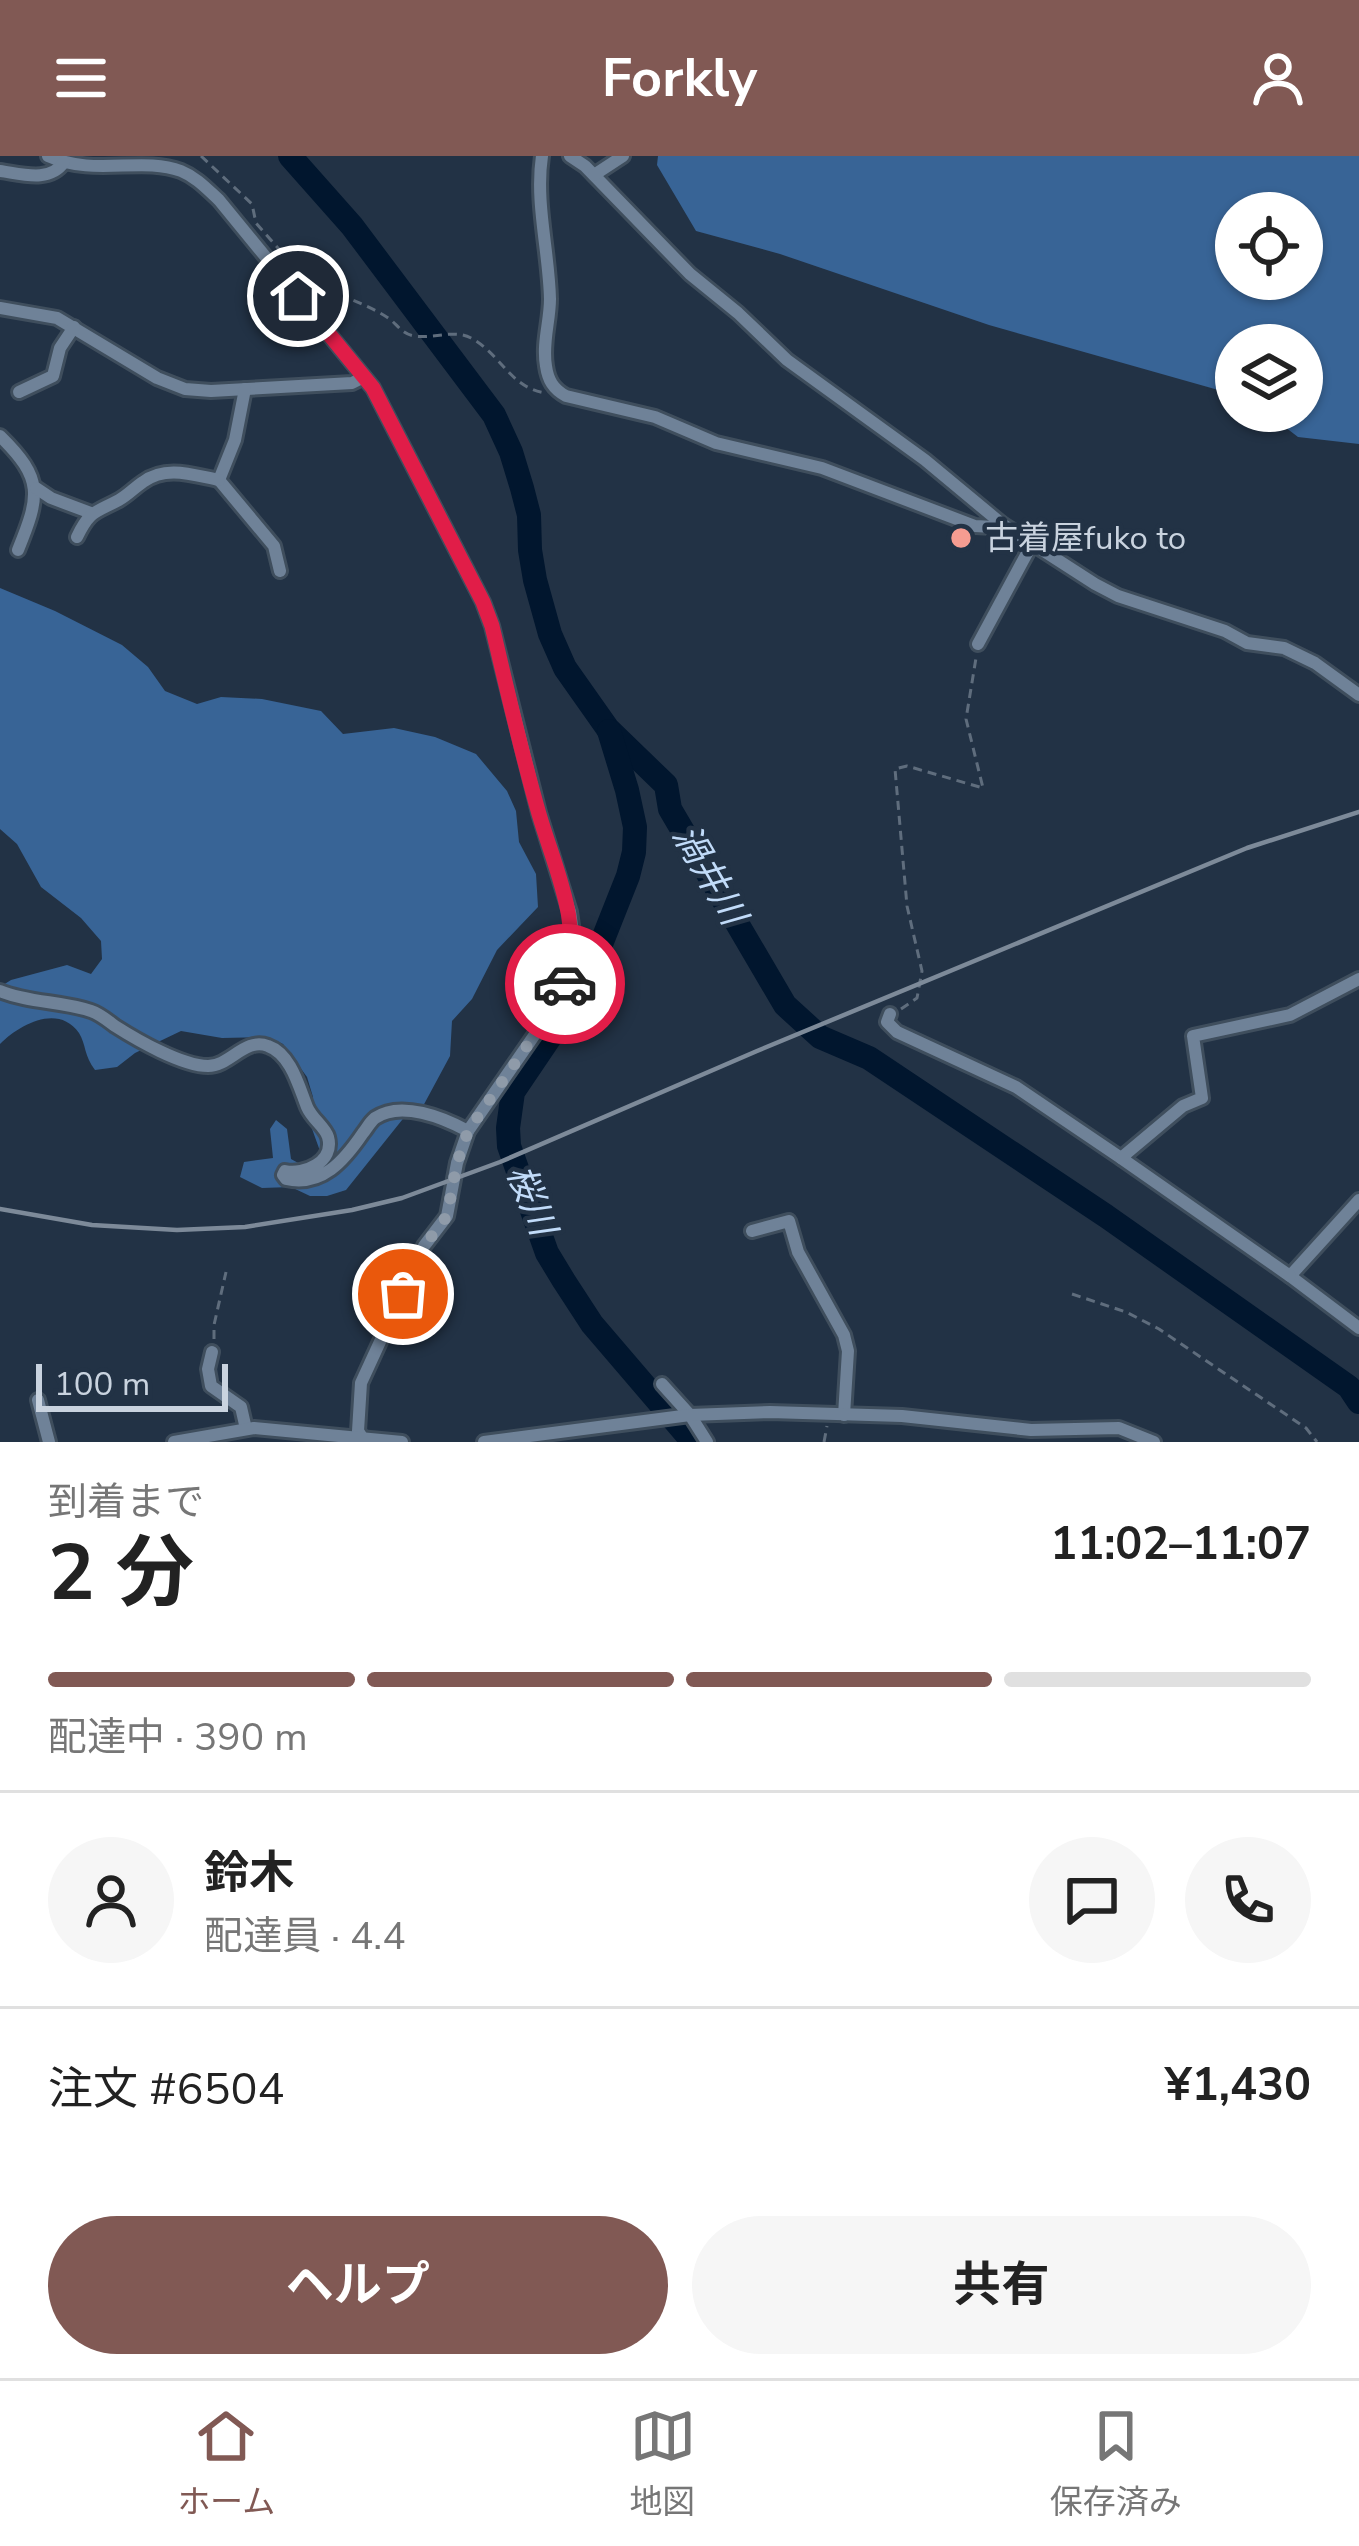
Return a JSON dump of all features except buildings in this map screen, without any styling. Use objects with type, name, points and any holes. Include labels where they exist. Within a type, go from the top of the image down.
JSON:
[{"type":"street","points":[[49,156],[88,167],[166,167],[192,176],[219,200],[373,388],[483,602],[570,912],[572,950],[565,985],[468,1131],[447,1216],[424,1246],[361,1383],[358,1431],[364,1440]]},
{"type":"street","points":[[542,156],[550,304],[545,358],[556,390],[655,417],[716,442],[821,468],[974,526],[1002,524]]},
{"type":"street","points":[[570,156],[690,274],[787,359],[877,423],[1002,524],[1118,596],[1225,631],[1247,643],[1284,648],[1315,663],[1359,695]]},
{"type":"street","points":[[594,175],[623,156]]},
{"type":"street","points":[[0,171],[51,174],[64,162]]},
{"type":"street","points":[[0,308],[50,316],[168,383],[202,391],[352,383],[364,376]]},
{"type":"street","points":[[19,392],[53,376],[60,348],[74,327]]},
{"type":"street","points":[[219,480],[235,440],[245,389]]},
{"type":"street","points":[[0,436],[25,464],[37,488],[91,513]]},
{"type":"street","points":[[77,537],[91,513],[161,473],[182,472],[219,480],[274,546],[280,571]]},
{"type":"street","points":[[18,550],[37,488]]},
{"type":"street","points":[[979,644],[1032,544]]},
{"type":"street","points":[[1121,1158],[1183,1106],[1202,1098],[1193,1036],[1289,1015],[1359,979]]},
{"type":"street","points":[[0,991],[88,1010],[174,1057],[207,1066],[222,1064],[257,1044],[269,1046],[292,1069],[307,1107],[329,1141],[327,1153],[312,1169],[285,1172],[286,1179],[319,1179],[382,1115],[421,1113],[468,1131]]},
{"type":"street","points":[[890,1014],[887,1022],[897,1033],[1016,1087],[1359,1328]]},
{"type":"street","points":[[1290,1276],[1359,1200]]},
{"type":"street","points":[[752,1231],[788,1221],[798,1252],[844,1335],[848,1351],[837,1415]]},
{"type":"street","points":[[212,1352],[211,1386],[241,1407],[245,1429]]},
{"type":"street","points":[[662,1384],[707,1442]]},
{"type":"street","points":[[38,1400],[49,1442]]},
{"type":"street","points":[[484,1442],[687,1415],[770,1412],[902,1416],[1030,1430],[1119,1428],[1154,1442]]},
{"type":"street","points":[[174,1442],[245,1429],[402,1442]]},
{"type":"path","points":[[201,156],[252,204],[256,223],[339,324]]},
{"type":"path","points":[[329,307],[327,297],[340,294],[389,319],[406,334],[466,336],[493,355],[526,389],[556,390]]},
{"type":"path","points":[[890,1014],[917,998],[922,971],[908,906],[895,769],[907,766],[983,788],[966,719],[979,644]]},
{"type":"path","points":[[212,1352],[226,1272]]},
{"type":"path","points":[[1072,1294],[1160,1329],[1306,1428],[1317,1442]]},
{"type":"path","points":[[824,1442],[837,1415]]},
{"type":"shaded area","points":[[658,156],[1359,156],[1359,444],[1298,437],[1291,432],[1323,432],[1323,324],[1215,324],[1215,389],[989,325],[780,254],[696,231],[657,165]]},
{"type":"shaded area","points":[[0,588],[122,645],[148,667],[165,691],[197,704],[221,697],[262,699],[321,711],[343,734],[394,728],[435,737],[476,754],[507,791],[516,811],[519,842],[536,874],[538,907],[497,950],[472,999],[452,1021],[450,1056],[422,1108],[406,1115],[346,1190],[310,1196],[291,1187],[262,1188],[240,1177],[244,1162],[273,1158],[270,1129],[276,1120],[287,1129],[291,1159],[300,1164],[315,1160],[320,1151],[311,1126],[313,1097],[307,1077],[283,1044],[268,1037],[222,1038],[181,1031],[117,1067],[95,1070],[79,1033],[60,1019],[28,1024],[0,1044],[0,987],[67,965],[91,974],[102,959],[101,941],[81,918],[41,887],[17,844],[0,829]]},
{"type":"waterway","name":"渦井川","points":[[290,156],[352,226],[494,415],[522,488],[535,580],[565,668],[608,729],[666,785],[670,809],[785,1005],[820,1037],[869,1058],[1106,1216],[1349,1387],[1359,1402]]},
{"type":"waterway","name":"桜川","points":[[609,731],[635,827],[634,852],[584,987],[513,1092],[509,1146],[547,1253],[564,1281],[592,1324],[693,1442]]},
{"type":"railway","points":[[0,1209],[92,1225],[177,1230],[245,1227],[402,1198],[500,1162],[1247,848],[1359,812]]},
{"type":"way so far","points":[[403,1294],[424,1246],[447,1216],[468,1131],[565,984]]},
{"type":"place","name":"古着屋fuko to","points":[[961,538]]},
{"type":"route","points":[[298,296],[373,388],[483,602],[570,912],[572,950],[565,984]]}]
